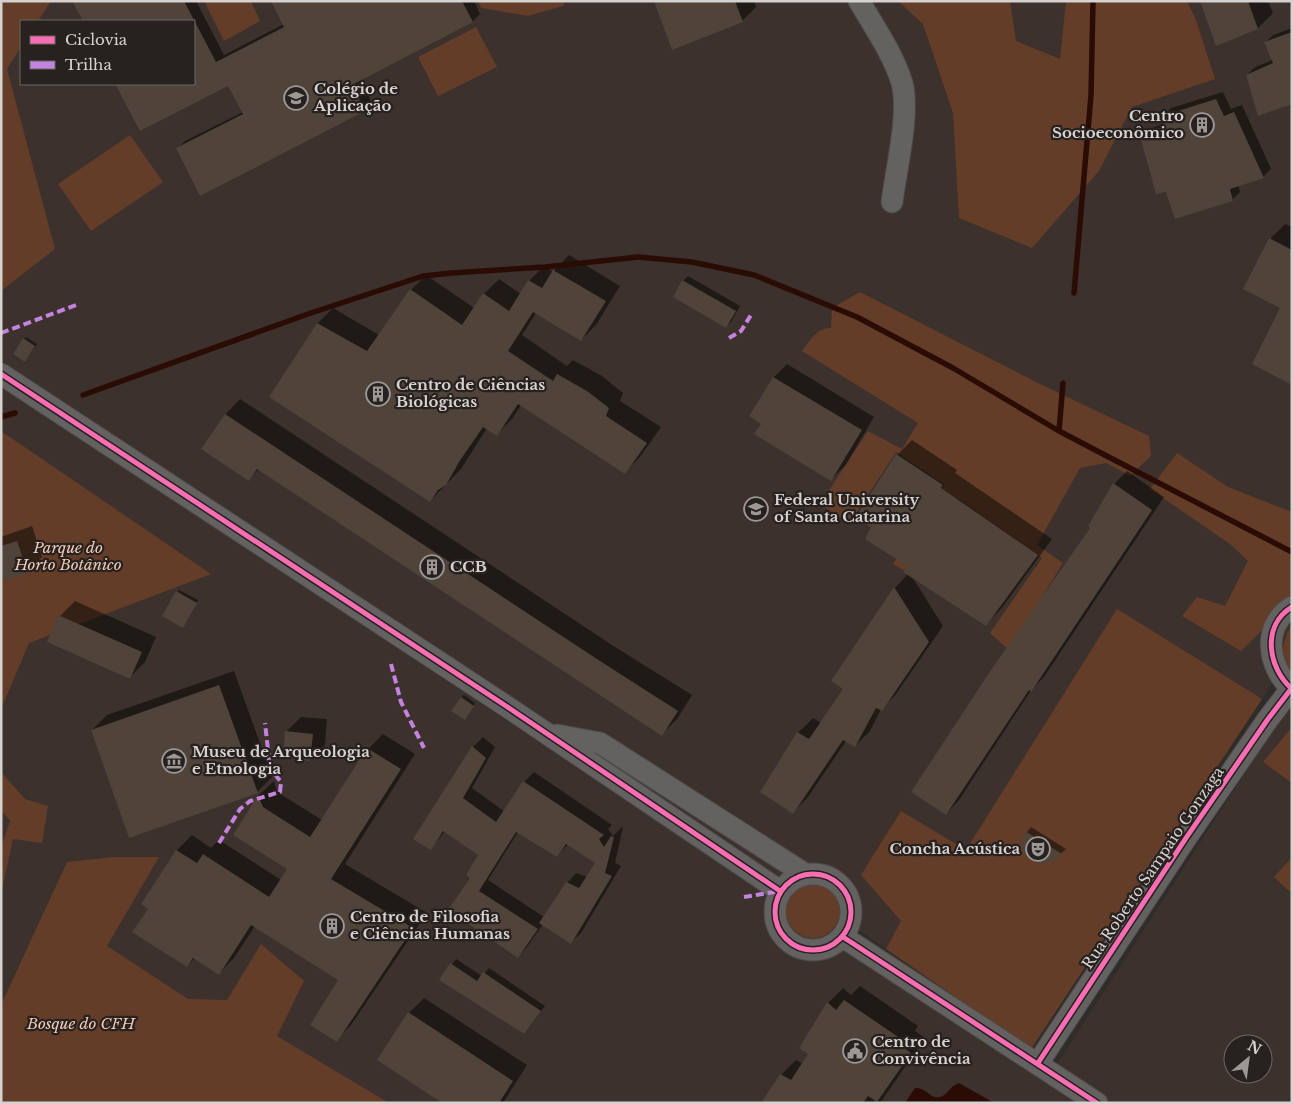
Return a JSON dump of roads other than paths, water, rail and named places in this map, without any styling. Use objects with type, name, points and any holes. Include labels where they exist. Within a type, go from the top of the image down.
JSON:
[{"type":"street","points":[[860,1],[892,59],[902,85],[905,115],[892,202]]},
{"type":"street","points":[[1,374],[547,733],[780,892]]},
{"type":"street","points":[[1291,689],[1282,680],[1274,666],[1271,651],[1272,635],[1278,621],[1292,607]]},
{"type":"street","name":"Rua Roberto Sampaio Gonzaga","points":[[1038,1064],[1186,838],[1268,719],[1291,689]]},
{"type":"street","points":[[547,733],[600,744],[805,874]]},
{"type":"street","points":[[805,874],[824,875],[832,879],[843,888],[849,899],[852,912],[849,925],[842,937],[834,944],[823,949],[811,950],[800,948],[789,942],[781,934],[775,918],[776,902],[780,892],[791,880],[805,874]]},
{"type":"street","points":[[842,937],[1097,1103]]},
{"type":"waterway","points":[[1074,293],[1091,95],[1093,1]]},
{"type":"waterway","points":[[83,395],[308,314],[423,276],[545,267],[638,257],[692,262],[754,275],[857,317],[953,368],[1059,431],[1292,552]]},
{"type":"waterway","points":[[1059,431],[1063,383]]},
{"type":"waterway","points":[[1,417],[15,413]]},
{"type":"place","name":"Colégio de Aplicação","points":[[296,98]]},
{"type":"place","name":"Centro Socioeconômico","points":[[1202,125]]},
{"type":"place","name":"Centro de Ciências Biológicas","points":[[378,394]]},
{"type":"place","name":"Federal University of Santa Catarina","points":[[756,509]]},
{"type":"place","name":"CCB","points":[[432,567]]},
{"type":"place","name":"Museu de Arqueologia e Etnologia","points":[[174,761]]},
{"type":"place","name":"Concha Acústica","points":[[1038,849]]},
{"type":"place","name":"Centro de Filosofia e Ciências Humanas","points":[[332,926]]},
{"type":"place","name":"Centro de Convivência","points":[[855,1051]]},
{"type":"park label","name":"Parque do Horto Botânico","points":[[68,556]]},
{"type":"park label","name":"Bosque do CFH","points":[[81,1024]]}]
